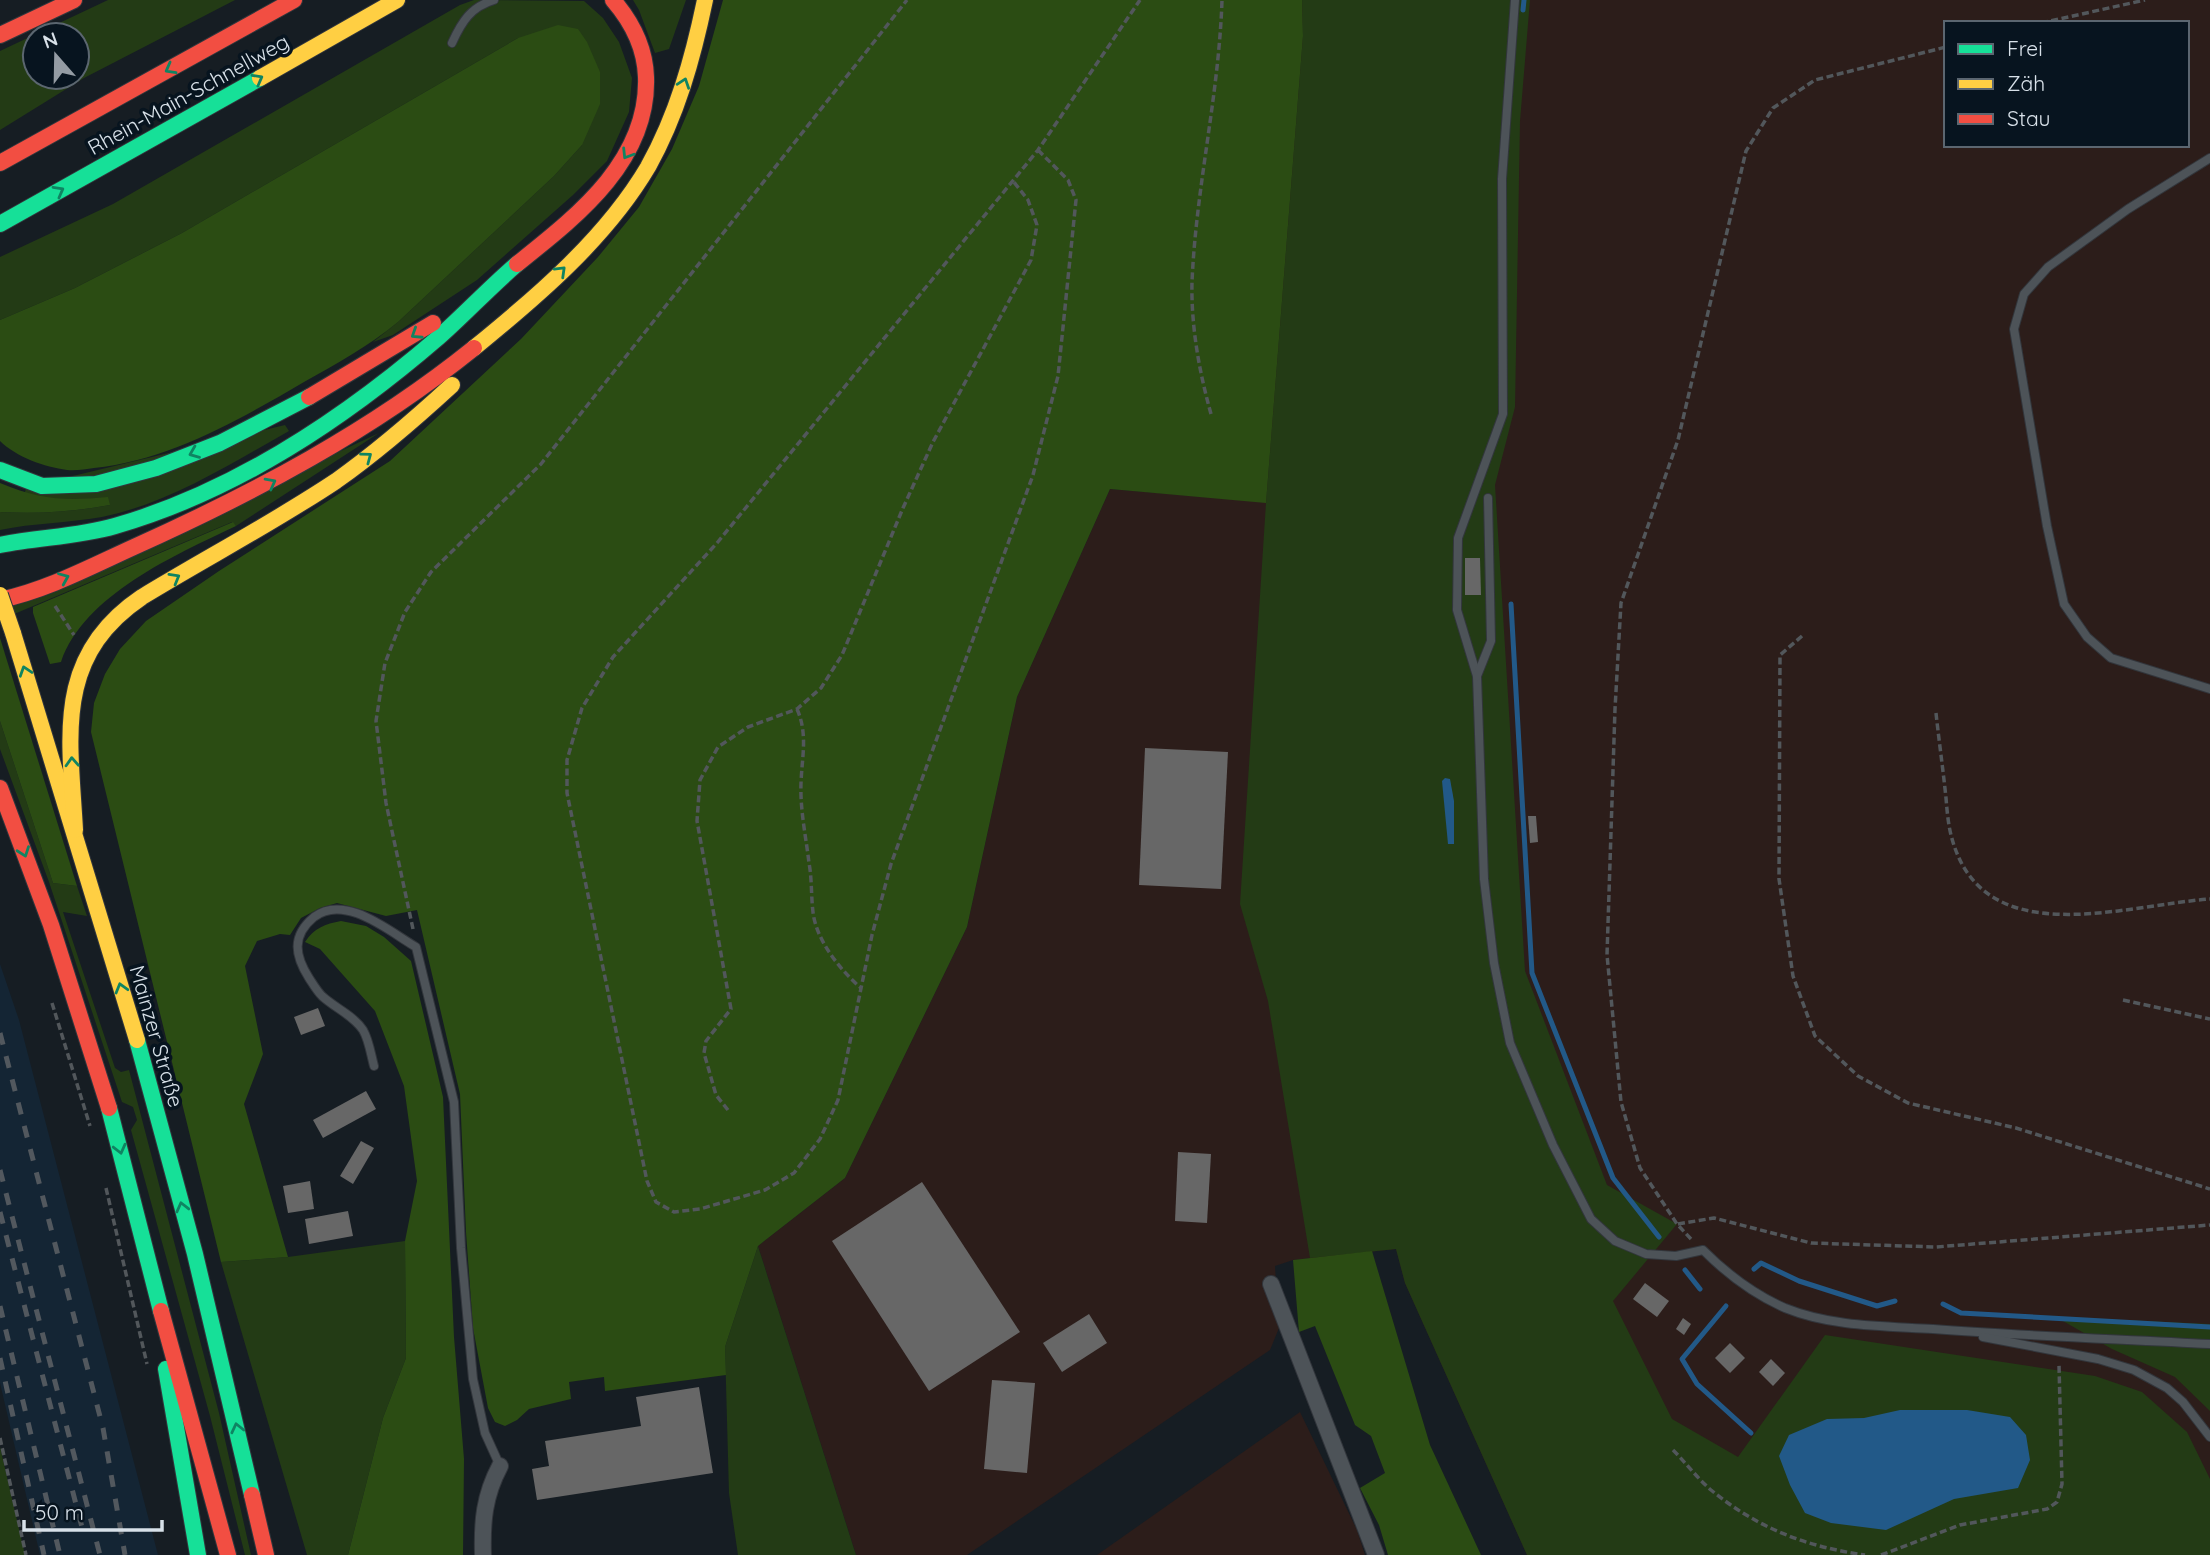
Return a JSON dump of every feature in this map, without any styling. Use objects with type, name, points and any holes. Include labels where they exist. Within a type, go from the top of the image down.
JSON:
[{"type":"main road","points":[[0,36],[74,0]]},
{"type":"main road","name":"Rhein-Main-Schnellweg","points":[[0,163],[294,0]]},
{"type":"main road","name":"Rhein-Main-Schnellweg","points":[[0,224],[397,0]]},
{"type":"main road","points":[[0,545],[65,537],[121,524],[181,502],[260,465],[373,392],[443,333],[494,284],[596,196],[623,160],[639,130],[646,96],[643,59],[634,29],[613,0]]},
{"type":"main road","points":[[75,830],[71,728],[74,693],[82,666],[94,643],[116,618],[139,599],[292,509],[380,448],[460,378],[512,318],[582,250],[635,188],[665,132],[695,50],[705,0]]},
{"type":"main road","points":[[0,470],[28,483],[49,487],[78,487],[105,483],[189,455],[268,421],[494,284]]},
{"type":"main road","points":[[0,600],[34,590],[200,519],[292,471],[371,424],[425,387],[512,318]]},
{"type":"main road","name":"Mainzer Straße","points":[[0,595],[75,830],[157,1110],[218,1345],[252,1495]]},
{"type":"main road","points":[[0,788],[51,925],[103,1083],[161,1311],[228,1555]]},
{"type":"main road","points":[[161,1311],[172,1410],[198,1555]]},
{"type":"main road","points":[[252,1495],[266,1555]]},
{"type":"main road","points":[[252,1495],[278,1555]]},
{"type":"street","points":[[1271,1284],[1376,1555]]},
{"type":"street","points":[[483,1555],[483,1509],[500,1466]]},
{"type":"lane","points":[[452,43],[467,16],[481,5],[494,0]]},
{"type":"lane","points":[[1515,0],[1502,179],[1503,414],[1458,538],[1457,610],[1477,676],[1484,879],[1497,976],[1510,1043],[1559,1157],[1591,1219],[1615,1241],[1646,1254],[1676,1256],[1703,1250],[1750,1290],[1811,1316],[1848,1323],[1956,1331],[2210,1344]]},
{"type":"lane","points":[[2210,158],[2128,209],[2048,267],[2024,294],[2014,329],[2047,526],[2064,604],[2087,637],[2111,658],[2210,689]]},
{"type":"lane","points":[[1477,676],[1491,640],[1488,498]]},
{"type":"lane","points":[[374,1066],[364,1032],[320,994],[299,962],[296,947],[300,935],[310,920],[321,912],[337,909],[372,919],[416,947],[454,1102],[461,1248],[473,1379],[485,1433],[500,1466]]},
{"type":"lane","points":[[1956,1331],[2117,1363],[2151,1378],[2183,1402],[2210,1437]]},
{"type":"path","points":[[416,947],[386,803],[376,721],[385,663],[405,612],[431,572],[541,464],[907,0]]},
{"type":"path","points":[[1038,150],[1068,180],[1076,200],[1058,376],[1033,475],[891,864],[872,934],[838,1100],[820,1139],[794,1173],[765,1190],[700,1209],[674,1212],[656,1202],[647,1181],[567,793],[567,760],[582,708],[613,657],[717,543],[1038,150],[1140,0]]},
{"type":"path","points":[[1211,414],[1198,365],[1192,284],[1199,200],[1220,49],[1222,0]]},
{"type":"path","points":[[2050,21],[2145,0]]},
{"type":"path","points":[[1703,1250],[1677,1224],[1640,1168],[1621,1102],[1607,955],[1621,603],[1678,440],[1746,151],[1773,108],[1815,80],[1944,48]]},
{"type":"path","points":[[727,1110],[716,1096],[704,1053],[706,1041],[731,1009],[696,821],[699,780],[718,747],[748,727],[797,709],[821,688],[842,655],[933,442],[1031,260],[1037,225],[1028,200],[1013,181]]},
{"type":"path","points":[[52,602],[72,632]]},
{"type":"path","points":[[1802,636],[1780,655],[1779,879],[1793,976],[1815,1036],[1858,1076],[1908,1103],[2016,1128],[2210,1189]]},
{"type":"path","points":[[797,709],[805,733],[801,808],[813,915],[828,948],[846,976],[861,988]]},
{"type":"path","points":[[1936,713],[1951,834],[1963,868],[1981,891],[2010,907],[2044,914],[2094,914],[2210,899]]},
{"type":"path","points":[[49,994],[92,1133]]},
{"type":"path","points":[[2123,1000],[2210,1019]]},
{"type":"path","points":[[104,1182],[136,1317]]},
{"type":"path","points":[[1677,1224],[1714,1218],[1811,1243],[1936,1247],[2210,1225]]},
{"type":"path","points":[[1881,1555],[1960,1525],[2047,1509],[2057,1502],[2062,1484],[2059,1352]]},
{"type":"path","points":[[0,1438],[26,1555]]},
{"type":"path","points":[[1673,1450],[1710,1489],[1761,1525],[1827,1549],[1865,1555]]},
{"type":"shaded area","points":[[1302,0],[2210,0],[2210,1555],[1527,1555],[1405,1283],[1396,1249],[1293,1260],[1275,1266],[1279,1328],[1270,1350],[967,1555],[856,1555],[758,1246],[845,1178],[967,927],[1017,697],[1110,489],[1266,502],[1303,36]]},
{"type":"shaded area","points":[[0,964],[19,1020],[158,1555],[40,1555],[0,1383]]},
{"type":"shaded area","points":[[1300,1412],[1357,1530],[1365,1555],[1097,1555]]},
{"type":"green space","points":[[108,0],[235,0],[91,74],[91,21],[64,21]]},
{"type":"green space","points":[[474,0],[584,1],[603,18],[619,42],[632,78],[629,112],[607,161],[573,195],[477,280],[393,335],[373,342],[398,322],[554,176],[582,145],[518,38],[182,233],[75,288],[0,320],[0,257],[113,204],[460,5]]},
{"type":"green space","points":[[633,0],[686,0],[669,49],[655,53]]},
{"type":"green space","points":[[723,0],[1302,0],[1303,36],[1266,503],[1110,489],[1017,697],[967,927],[845,1178],[758,1246],[725,1347],[726,1375],[605,1391],[604,1377],[569,1382],[571,1399],[529,1409],[505,1426],[495,1422],[488,1408],[473,1328],[460,1094],[417,910],[386,916],[337,903],[301,918],[290,935],[280,934],[257,941],[245,966],[263,1054],[244,1104],[288,1257],[221,1262],[91,732],[94,703],[105,674],[120,649],[146,621],[390,461],[521,339],[598,257],[639,207],[672,149],[699,86]]},
{"type":"green space","points":[[1302,0],[1530,0],[1520,121],[1515,407],[1495,485],[1525,971],[1607,1185],[1677,1224],[1613,1301],[1672,1419],[1738,1457],[1825,1335],[2095,1376],[2142,1392],[2187,1432],[2210,1479],[2210,1555],[1527,1555],[1405,1283],[1396,1249],[1310,1258],[1268,1001],[1240,904],[1266,503],[1303,36]]},
{"type":"green space","points":[[558,25],[578,29],[600,72],[600,104],[582,145],[554,176],[387,331],[229,424],[150,457],[122,464],[67,470],[31,460],[0,441],[0,320],[75,288],[182,233],[518,38]]},
{"type":"green space","points":[[21,41],[21,91],[63,91],[0,130],[0,51]]},
{"type":"green space","points":[[285,425],[289,431],[199,481],[152,502],[102,517],[0,530],[0,512],[55,512],[110,505],[50,500],[24,494],[27,487]]},
{"type":"green space","points":[[379,433],[236,526],[232,522],[0,620],[0,610]]},
{"type":"green space","points":[[0,483],[53,498],[108,497],[110,505],[55,512],[0,512]]},
{"type":"green space","points":[[233,522],[236,526],[160,564],[110,597],[89,617],[73,638],[61,662],[50,664],[33,607]]},
{"type":"green space","points":[[0,638],[77,886],[53,883],[0,721]]},
{"type":"green space","points":[[0,721],[53,883],[77,886],[87,916],[63,912],[115,1068],[121,1072],[129,1070],[219,1413],[251,1555],[245,1555],[210,1416],[131,1130],[137,1120],[133,1107],[122,1102],[49,882],[0,749]]},
{"type":"green space","points":[[341,921],[366,926],[384,937],[411,961],[443,1097],[454,1337],[464,1459],[463,1555],[348,1555],[383,1418],[406,1358],[405,1241],[417,1181],[404,1086],[375,1011],[320,949],[305,942],[320,927]]},
{"type":"green space","points":[[405,1241],[406,1358],[383,1418],[348,1555],[307,1555],[221,1262],[288,1257]]},
{"type":"green space","points":[[758,1246],[856,1555],[738,1555],[729,1493],[725,1347]]},
{"type":"green space","points":[[1372,1251],[1430,1445],[1481,1555],[1388,1555],[1379,1525],[1360,1488],[1385,1473],[1371,1436],[1355,1425],[1315,1326],[1299,1332],[1293,1260]]},
{"type":"green space","points":[[2056,1317],[2210,1324],[2210,1411],[2175,1377],[2112,1349]]},
{"type":"green space","points":[[0,1447],[25,1555],[0,1555]]},
{"type":"water","points":[[1445,778],[1450,779],[1454,801],[1454,844],[1448,844],[1442,781]]},
{"type":"water","points":[[1900,1410],[1967,1410],[2010,1417],[2026,1435],[2030,1460],[2018,1488],[1954,1499],[1886,1530],[1831,1523],[1805,1513],[1779,1456],[1789,1435],[1827,1419],[1864,1418]]},
{"type":"building","points":[[1465,558],[1480,558],[1481,595],[1465,595]]},
{"type":"building","points":[[1145,748],[1228,752],[1221,889],[1139,885]]},
{"type":"building","points":[[1528,816],[1536,816],[1538,842],[1530,843]]},
{"type":"building","points":[[318,1008],[325,1026],[301,1035],[294,1017]]},
{"type":"building","points":[[366,1091],[376,1109],[323,1138],[313,1120]]},
{"type":"building","points":[[361,1141],[374,1148],[353,1184],[340,1176]]},
{"type":"building","points":[[1178,1152],[1211,1154],[1207,1223],[1175,1221]]},
{"type":"building","points":[[310,1181],[314,1209],[288,1213],[283,1186]]},
{"type":"building","points":[[922,1182],[1020,1332],[929,1391],[832,1241]]},
{"type":"building","points":[[348,1211],[353,1236],[309,1244],[305,1219]]},
{"type":"building","points":[[1645,1283],[1669,1301],[1657,1317],[1633,1299]]},
{"type":"building","points":[[1089,1314],[1107,1343],[1062,1372],[1043,1343]]},
{"type":"building","points":[[1683,1318],[1691,1324],[1684,1335],[1676,1329]]},
{"type":"building","points":[[1730,1343],[1745,1358],[1730,1373],[1715,1358]]},
{"type":"building","points":[[1771,1359],[1785,1373],[1773,1386],[1759,1372]]},
{"type":"building","points":[[992,1380],[1035,1383],[1027,1473],[984,1469]]},
{"type":"building","points":[[699,1387],[713,1473],[537,1500],[532,1469],[549,1466],[545,1441],[641,1426],[636,1397]]},
{"type":"waterway","points":[[1523,10],[1524,0]]},
{"type":"waterway","points":[[1511,604],[1532,973],[1613,1178],[1659,1237]]},
{"type":"waterway","points":[[1754,1269],[1761,1263],[1799,1281],[1877,1306],[1895,1301]]},
{"type":"waterway","points":[[1685,1270],[1700,1289]]},
{"type":"waterway","points":[[1943,1304],[1961,1313],[2210,1327]]},
{"type":"waterway","points":[[1726,1306],[1682,1359],[1697,1384],[1751,1433]]},
{"type":"railway","points":[[0,1033],[103,1428],[125,1555]]},
{"type":"railway","points":[[0,1170],[100,1555]]},
{"type":"railway","points":[[0,1212],[84,1535]]},
{"type":"railway","points":[[0,1306],[60,1555]]},
{"type":"railway","points":[[0,1358],[44,1555]]},
{"type":"traffic: fast","points":[[0,224],[260,78]]},
{"type":"traffic: fast","points":[[0,545],[115,526],[204,493],[246,472],[288,449],[366,396],[439,337],[517,264]]},
{"type":"traffic: fast","points":[[0,470],[42,486],[96,484],[156,468],[220,443],[309,397]]},
{"type":"traffic: fast","points":[[137,1040],[195,1254],[252,1495]]},
{"type":"traffic: fast","points":[[109,1108],[161,1311]]},
{"type":"traffic: fast","points":[[166,1369],[198,1555]]},
{"type":"traffic: slow","points":[[260,78],[397,0]]},
{"type":"traffic: slow","points":[[474,348],[569,265],[631,193],[648,167],[676,107],[705,0]]},
{"type":"traffic: slow","points":[[75,830],[71,763],[73,701],[80,673],[93,646],[113,620],[142,597],[336,481],[396,435],[452,385]]},
{"type":"traffic: slow","points":[[0,595],[13,633]]},
{"type":"traffic: slow","points":[[13,633],[137,1040]]},
{"type":"traffic: jam","points":[[0,35],[74,0]]},
{"type":"traffic: jam","points":[[0,163],[294,0]]},
{"type":"traffic: jam","points":[[517,264],[585,206],[605,184],[636,135],[644,107],[645,66],[636,36],[613,0]]},
{"type":"traffic: jam","points":[[309,397],[433,323]]},
{"type":"traffic: jam","points":[[0,600],[68,577],[267,482],[394,407],[474,348]]},
{"type":"traffic: jam","points":[[0,788],[51,925],[109,1108]]},
{"type":"traffic: jam","points":[[161,1311],[228,1555]]},
{"type":"traffic: jam","points":[[252,1495],[266,1555]]}]
